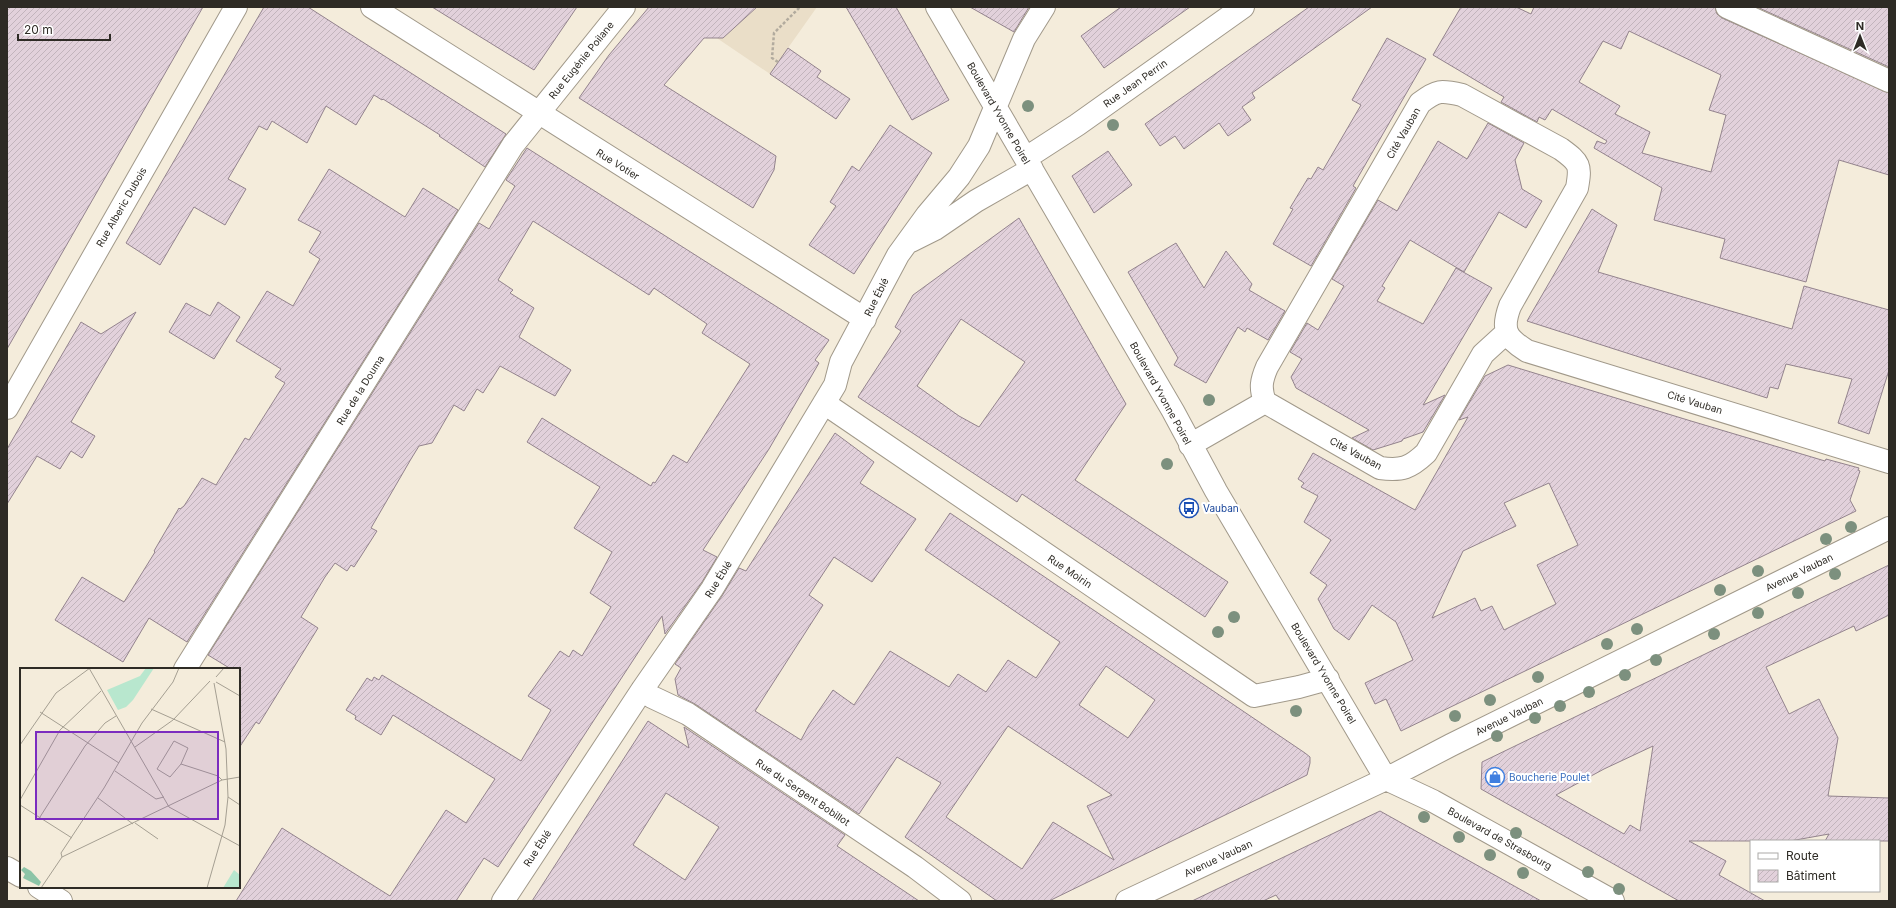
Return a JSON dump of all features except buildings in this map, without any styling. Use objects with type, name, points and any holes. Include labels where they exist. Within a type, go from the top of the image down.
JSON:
[{"type":"street","name":"Rue Alberic Dubois","points":[[7,408],[236,7]]},
{"type":"street","name":"Rue Votier","points":[[372,7],[865,319]]},
{"type":"street","name":"Rue Eugénie Poilane","points":[[539,114],[563,81],[624,7]]},
{"type":"street","name":"Boulevard Yvonne Poirel","points":[[937,7],[1173,411],[1190,445],[1386,779]]},
{"type":"street","name":"Rue Éblé","points":[[503,901],[642,690],[712,589],[835,385],[841,362],[898,255],[959,177],[979,146],[1024,39],[1044,7]]},
{"type":"street","name":"Rue Jean Perrin","points":[[1029,164],[1077,125],[1243,7]]},
{"type":"street","points":[[1727,7],[1889,81]]},
{"type":"street","name":"Cité Vauban","points":[[1506,333],[1483,354],[1426,454],[1417,462],[1406,468],[1394,470],[1380,468],[1264,402],[1261,392],[1261,381],[1267,367],[1420,103],[1433,93],[1446,91],[1462,95],[1561,149],[1575,159],[1580,171],[1577,188],[1510,306],[1505,324],[1506,333],[1515,343],[1527,351],[1889,462]]},
{"type":"street","name":"Rue de la Douma","points":[[187,668],[513,145],[539,114]]},
{"type":"street","name":"Rue Éblé","points":[[908,243],[935,229],[1029,164]]},
{"type":"street","points":[[1190,445],[1264,402]]},
{"type":"street","name":"Rue Moirin","points":[[824,403],[1254,696],[1299,687],[1328,679]]},
{"type":"street","name":"Avenue Vauban","points":[[1127,901],[1386,779],[1451,744],[1889,528]]},
{"type":"street","name":"Rue du Sergent Bobillot","points":[[642,690],[652,697],[688,714],[915,867],[960,901]]},
{"type":"street","name":"Boulevard de Strasbourg","points":[[1386,779],[1433,801],[1613,901]]},
{"type":"street","points":[[7,868],[20,875]]},
{"type":"path","points":[[778,62],[772,58],[774,34],[800,7]]},
{"type":"shaded area","points":[[671,7],[817,7],[788,48],[821,71],[804,97]]},
{"type":"place","name":"Vauban","points":[[1189,508]]},
{"type":"place","name":"Boucherie Poulet","points":[[1495,777]]}]
